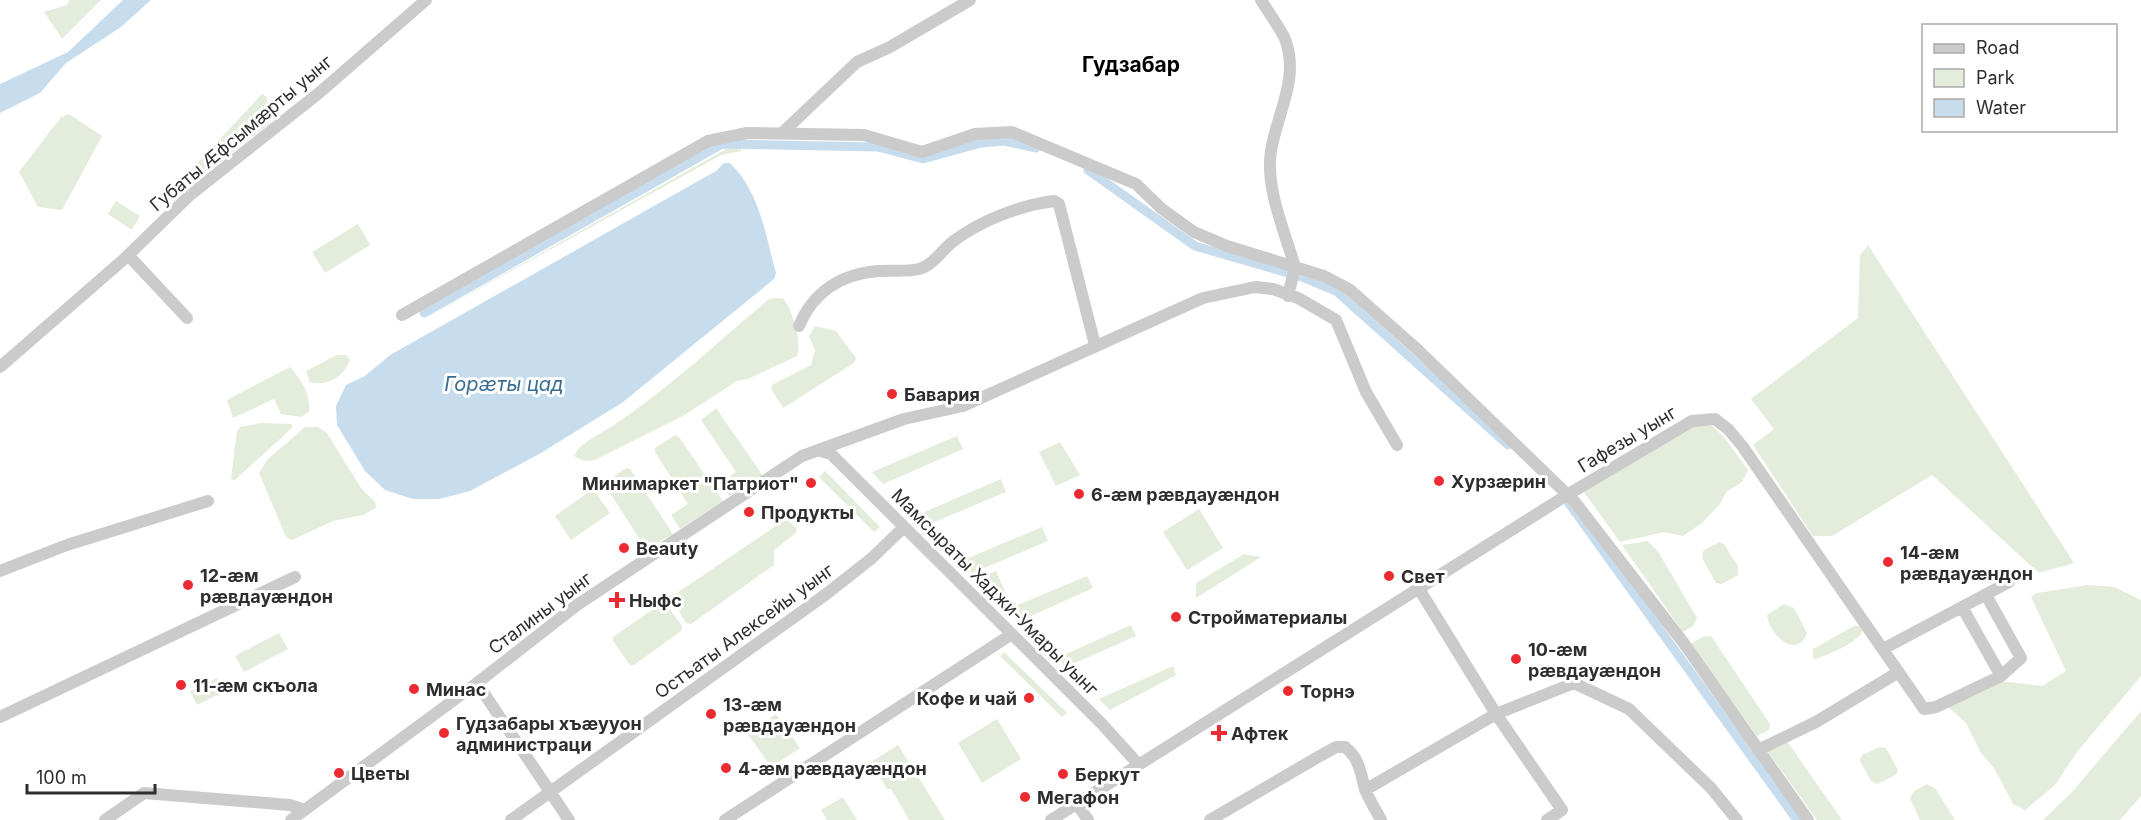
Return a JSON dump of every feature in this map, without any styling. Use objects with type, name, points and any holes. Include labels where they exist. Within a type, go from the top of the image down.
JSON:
[{"type":"street","name":"Губаты Æфсымæрты уынг","points":[[0,367],[128,255],[190,195],[319,93],[426,0]]},
{"type":"street","points":[[782,132],[857,62],[890,47],[970,0]]},
{"type":"street","points":[[1261,0],[1285,37],[1289,56],[1290,78],[1271,151],[1272,186],[1295,269],[1289,292]]},
{"type":"street","points":[[402,315],[708,141],[747,133],[864,135],[921,152],[975,134],[1012,132],[1136,184],[1162,209],[1194,232],[1227,246],[1295,269],[1324,276],[1349,289],[1418,350],[1567,495],[1051,820]]},
{"type":"street","points":[[799,326],[806,309],[816,296],[846,278],[867,273],[919,269],[964,234],[1017,210],[1054,201],[1059,204],[1095,345]]},
{"type":"street","points":[[128,255],[187,318]]},
{"type":"street","name":"Сталины уынг","points":[[291,820],[477,683],[577,605],[802,456],[904,419],[963,406],[1203,298],[1255,287],[1273,289],[1289,292],[1336,320],[1350,361],[1397,445]]},
{"type":"street","name":"Гафезы уынг","points":[[1808,820],[1683,642],[1567,495],[1681,426],[1692,421],[1715,419],[1728,429],[1743,447],[1883,649],[1897,674],[1924,709],[1936,707],[2001,676],[2021,658],[1986,595]]},
{"type":"street","name":"Мамсыраты Хаджи-Умары уынг","points":[[820,451],[831,454],[1102,724],[1138,765]]},
{"type":"street","points":[[0,571],[67,545],[208,501]]},
{"type":"street","name":"Остъаты Алексейы уынг","points":[[512,820],[825,595],[872,558],[904,527]]},
{"type":"street","points":[[0,717],[295,578]]},
{"type":"street","points":[[1883,649],[2009,582]]},
{"type":"street","points":[[1419,589],[1496,714],[1562,810],[1547,820]]},
{"type":"street","points":[[1962,607],[2001,676]]},
{"type":"street","points":[[725,820],[1012,634]]},
{"type":"street","points":[[1758,750],[1816,722],[1897,674]]},
{"type":"street","points":[[477,683],[569,820]]},
{"type":"street","points":[[1365,790],[1496,714],[1574,683],[1629,709],[1711,788],[1737,820]]},
{"type":"street","points":[[1210,820],[1336,747],[1345,747],[1352,753],[1363,772],[1365,790],[1380,820]]},
{"type":"street","points":[[105,820],[144,793],[290,805],[305,810]]},
{"type":"street","points":[[1077,804],[1088,820]]},
{"type":"green space","points":[[69,0],[101,0],[62,39],[44,12],[67,5]]},
{"type":"green space","points":[[262,94],[267,97],[269,124],[191,184],[186,183],[190,171]]},
{"type":"green space","points":[[69,114],[102,136],[62,210],[38,207],[19,172],[61,117]]},
{"type":"green space","points":[[728,148],[741,148],[741,151],[721,155],[410,327]]},
{"type":"green space","points":[[116,201],[140,216],[132,230],[108,214]]},
{"type":"green space","points":[[358,224],[370,245],[325,273],[312,252]]},
{"type":"green space","points":[[1868,245],[2074,563],[2039,573],[1932,475],[1832,536],[1813,536],[1753,445],[1774,429],[1751,399],[1858,318],[1860,255]]},
{"type":"green space","points":[[769,299],[784,299],[791,312],[797,334],[797,356],[748,379],[737,381],[683,416],[595,460],[584,461],[574,456],[586,442],[634,411],[674,380]]},
{"type":"green space","points":[[815,326],[836,331],[856,358],[854,363],[783,408],[771,389],[772,385],[811,365],[815,350],[809,336]]},
{"type":"green space","points":[[337,355],[346,355],[350,360],[339,376],[329,382],[310,382],[306,371]]},
{"type":"green space","points":[[290,367],[305,388],[309,399],[309,412],[301,417],[281,414],[274,399],[233,418],[227,400]]},
{"type":"green space","points":[[716,408],[763,476],[729,496],[721,483],[736,472],[701,420]]},
{"type":"green space","points":[[1680,422],[1709,423],[1724,437],[1748,470],[1742,482],[1726,492],[1720,504],[1702,523],[1683,536],[1664,532],[1620,542],[1581,488]]},
{"type":"green space","points":[[262,423],[291,424],[293,427],[235,480],[231,479],[237,431],[240,427]]},
{"type":"green space","points":[[305,427],[318,427],[327,433],[361,488],[375,502],[376,508],[363,515],[333,521],[292,540],[286,537],[259,473],[268,459]]},
{"type":"green space","points":[[675,435],[679,437],[723,501],[680,529],[671,515],[688,504],[655,452],[655,448]]},
{"type":"green space","points":[[957,436],[963,449],[883,484],[872,472]]},
{"type":"green space","points":[[1060,442],[1080,475],[1056,486],[1039,452]]},
{"type":"green space","points":[[626,468],[630,469],[673,534],[646,549],[604,484]]},
{"type":"green space","points":[[825,471],[880,527],[874,532],[819,477]]},
{"type":"green space","points":[[1001,479],[1006,492],[925,526],[915,516]]},
{"type":"green space","points":[[593,489],[610,513],[571,540],[555,516]]},
{"type":"green space","points":[[1199,509],[1223,548],[1187,570],[1163,532]]},
{"type":"green space","points":[[786,519],[797,529],[796,533],[774,550],[774,565],[691,624],[686,623],[671,597]]},
{"type":"green space","points":[[1042,527],[1048,541],[972,573],[961,561]]},
{"type":"green space","points":[[1648,541],[1659,553],[1697,618],[1693,626],[1683,632],[1622,545]]},
{"type":"green space","points":[[1719,542],[1724,544],[1738,566],[1738,575],[1722,584],[1716,583],[1702,558],[1703,551]]},
{"type":"green space","points":[[1244,554],[1261,557],[1196,598],[1196,583]]},
{"type":"green space","points":[[996,571],[1007,596],[999,599],[978,579]]},
{"type":"green space","points":[[1087,576],[1093,588],[1020,621],[1008,609]]},
{"type":"green space","points":[[2088,585],[2114,587],[2141,600],[2141,676],[2077,752],[2055,785],[2025,810],[2013,804],[1994,768],[1981,753],[1966,723],[1947,706],[1990,680],[2042,686],[2066,671],[2031,597],[2037,593]]},
{"type":"green space","points":[[665,603],[682,626],[681,631],[634,665],[630,665],[613,641],[613,637]]},
{"type":"green space","points":[[1784,604],[1794,608],[1807,633],[1796,645],[1784,642],[1769,622],[1767,615]]},
{"type":"green space","points":[[1131,625],[1136,636],[1066,667],[1057,658]]},
{"type":"green space","points":[[1854,626],[1861,626],[1863,630],[1856,639],[1833,652],[1813,659],[1813,649]]},
{"type":"green space","points":[[279,633],[288,649],[244,672],[235,656]]},
{"type":"green space","points":[[1711,636],[1770,724],[1769,730],[1757,736],[1691,644],[1702,637]]},
{"type":"green space","points":[[1004,652],[1067,713],[1062,717],[1000,656]]},
{"type":"green space","points":[[1173,666],[1176,675],[1110,710],[1099,699]]},
{"type":"green space","points":[[217,678],[225,691],[197,705],[190,691]]},
{"type":"green space","points":[[2141,711],[2141,796],[2120,820],[2043,820],[2072,792]]},
{"type":"green space","points":[[776,714],[800,748],[771,767],[748,734]]},
{"type":"green space","points":[[997,719],[1021,759],[982,783],[958,743]]},
{"type":"green space","points":[[1778,738],[1789,744],[1842,820],[1817,820],[1764,746]]},
{"type":"green space","points":[[898,745],[945,820],[909,820],[891,789],[887,789],[871,762]]},
{"type":"green space","points":[[1879,747],[1886,748],[1898,770],[1896,775],[1877,784],[1871,781],[1860,761],[1862,755]]},
{"type":"green space","points":[[1927,784],[1936,789],[1955,820],[1920,820],[1910,799],[1913,792]]},
{"type":"green space","points":[[843,797],[857,820],[827,820],[821,810]]},
{"type":"water","points":[[123,0],[151,0],[121,27],[66,63],[40,93],[0,113],[0,84],[68,52]]},
{"type":"water","name":"Горӕты цад","points":[[724,163],[730,163],[740,174],[755,200],[776,273],[774,279],[623,402],[541,453],[470,491],[439,499],[413,499],[385,490],[365,471],[337,425],[336,406],[346,385],[365,376],[390,355],[716,171]]},
{"type":"waterway","points":[[424,313],[722,144],[878,147],[923,159],[981,143],[1004,141],[1036,148]]},
{"type":"waterway","points":[[1088,170],[1195,246],[1302,277],[1336,291],[1508,445]]},
{"type":"waterway","points":[[1568,502],[1797,820]]},
{"type":"place","name":"Бавария","points":[[892,394]]},
{"type":"place","name":"Хурзæрин","points":[[1439,481]]},
{"type":"place","name":"Минимаркет \"Патриот\"","points":[[811,483]]},
{"type":"place","name":"6-æм рӕвдауӕндон","points":[[1079,494]]},
{"type":"place","name":"Продукты","points":[[749,512]]},
{"type":"place","name":"Beauty","points":[[624,548]]},
{"type":"place","name":"14-æм рӕвдауӕндон","points":[[1888,562]]},
{"type":"place","name":"Свет","points":[[1389,576]]},
{"type":"place","name":"12-æм рӕвдауӕндон","points":[[188,585]]},
{"type":"place","name":"Ныфс","points":[[617,600]]},
{"type":"place","name":"Стройматериалы","points":[[1176,617]]},
{"type":"place","name":"10-æм рӕвдауӕндон","points":[[1516,659]]},
{"type":"place","name":"11-æм скъола","points":[[181,685]]},
{"type":"place","name":"Минас","points":[[414,689]]},
{"type":"place","name":"Торнэ","points":[[1288,691]]},
{"type":"place","name":"Кофе и чай","points":[[1029,698]]},
{"type":"place","name":"13-æм рӕвдауӕндон","points":[[711,714]]},
{"type":"place","name":"Гудзабары хъæууон администраци","points":[[444,733]]},
{"type":"place","name":"Афтек","points":[[1219,733]]},
{"type":"place","name":"4-æм рӕвдауӕндон","points":[[726,768]]},
{"type":"place","name":"Цветы","points":[[339,773]]},
{"type":"place","name":"Беркут","points":[[1063,774]]},
{"type":"place","name":"Мегафон","points":[[1025,797]]},
{"type":"district","name":"Гудзабар","points":[[1131,64]]}]
